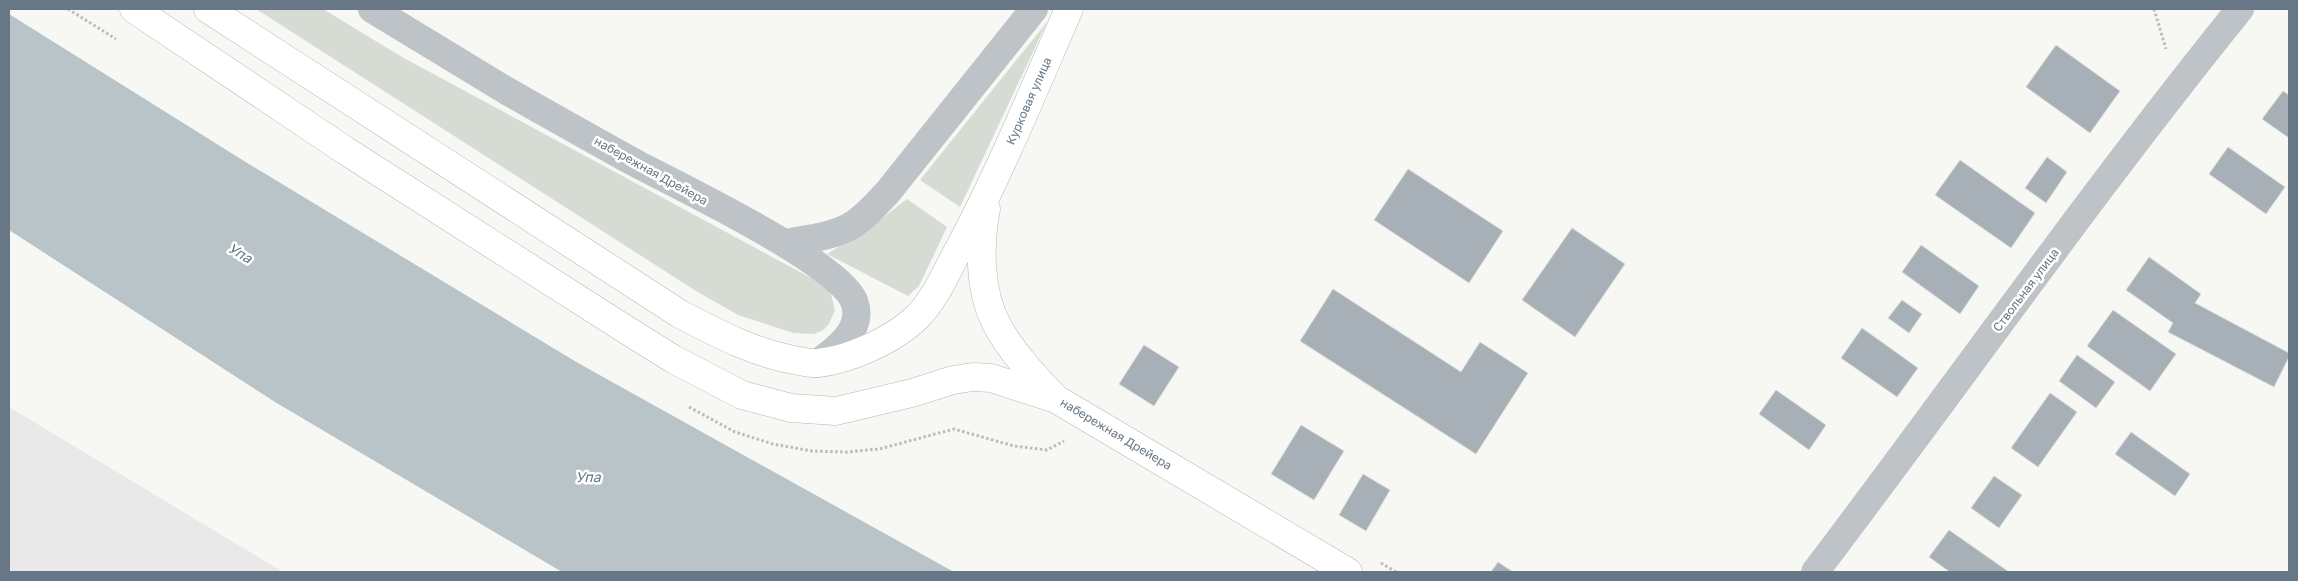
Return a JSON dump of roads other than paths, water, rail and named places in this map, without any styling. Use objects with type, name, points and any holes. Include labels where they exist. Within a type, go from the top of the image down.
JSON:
[{"type":"main road","points":[[134,9],[346,151],[576,298],[673,359],[742,395],[791,408],[836,411],[912,393],[953,380],[973,377],[991,378],[1056,399]]},
{"type":"main road","points":[[208,9],[680,314],[726,338],[754,350],[782,358],[816,364],[856,353],[882,342],[913,321],[931,300],[989,193]]},
{"type":"main road","name":"Курковая улица","points":[[989,193],[1069,9]]},
{"type":"main road","name":"набережная Дрейера","points":[[989,193],[982,229],[983,269],[987,301],[998,327],[1029,370],[1056,399],[1348,572]]},
{"type":"street","name":"набережная Дрейера","points":[[372,9],[508,91],[785,243],[842,285],[853,299],[856,307],[853,328],[846,340],[816,364]]},
{"type":"street","points":[[785,243],[836,233],[850,227],[863,217],[887,193],[1034,9]]},
{"type":"street","name":"Ствольная улица","points":[[1815,572],[2177,87],[2240,9]]},
{"type":"water","name":"Упа","points":[[9,14],[244,161],[578,363],[954,572],[562,572],[275,402],[9,230]]}]
